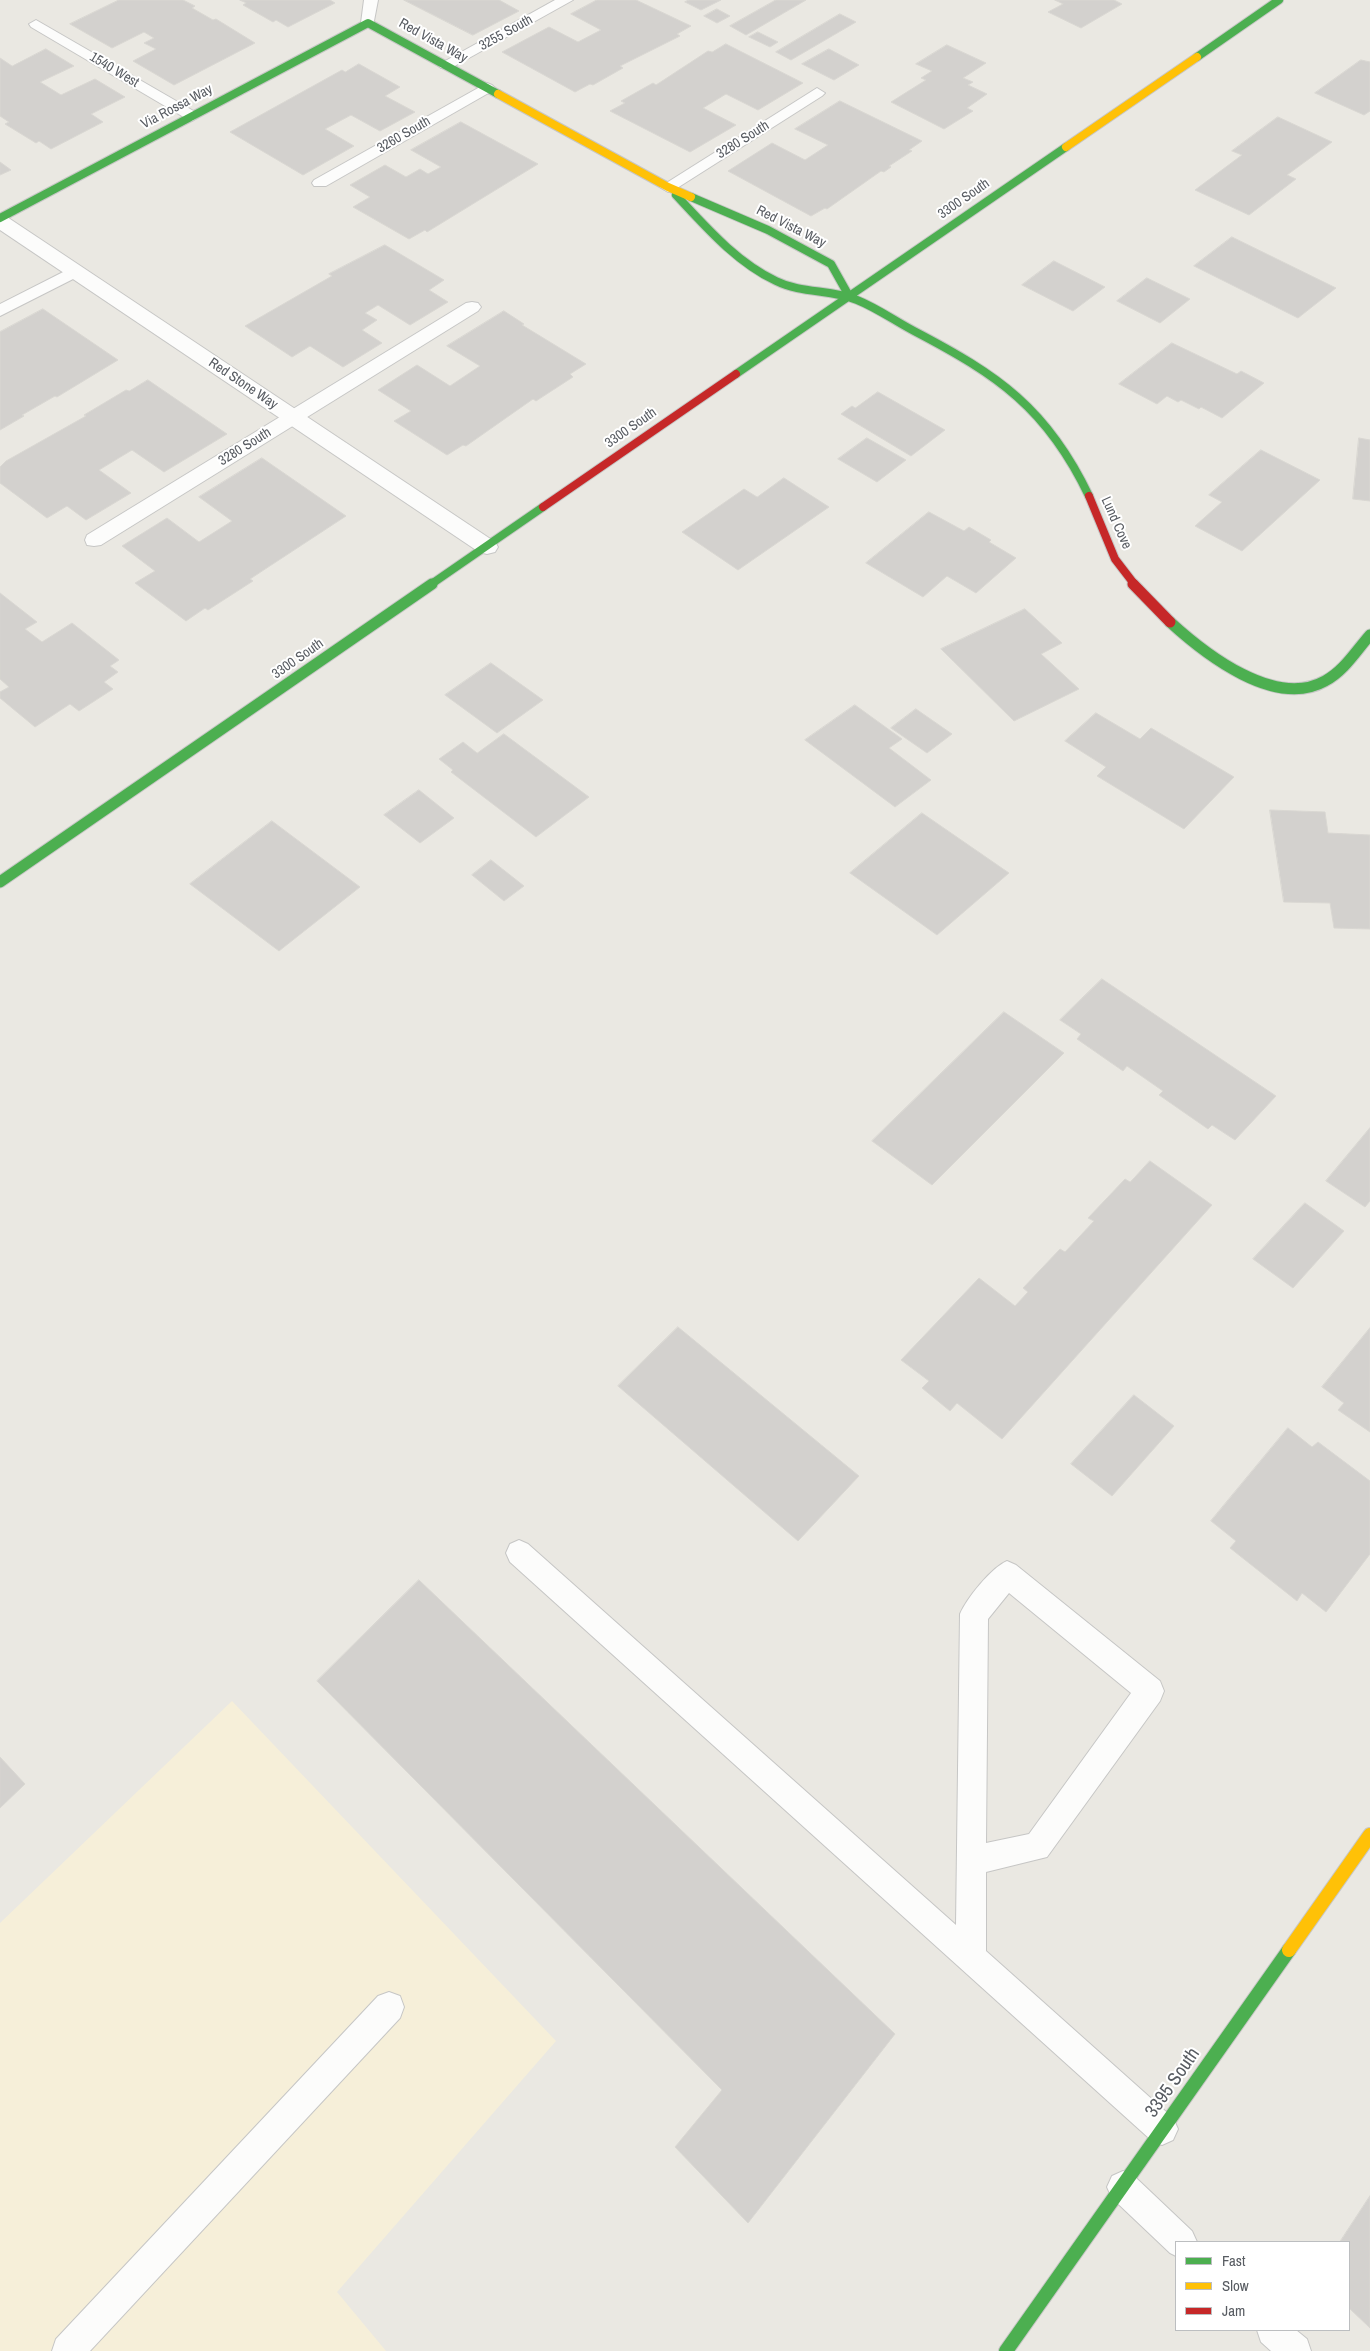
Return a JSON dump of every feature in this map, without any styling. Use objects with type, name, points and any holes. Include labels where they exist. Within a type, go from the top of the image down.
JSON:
[{"type":"street","name":"3300 South","points":[[2,879],[487,547],[1279,0]]},
{"type":"street","name":"Red Vista Way","points":[[368,23],[668,187],[768,230],[831,264],[849,296]]},
{"type":"street","name":"Via Rossa Way","points":[[0,219],[368,23]]},
{"type":"street","name":"Red Vista Way","points":[[668,187],[736,257],[792,289],[849,296]]},
{"type":"street","name":"Red Stone Way","points":[[0,219],[74,271],[487,547]]},
{"type":"street","name":"Lund Cove","points":[[849,296],[967,359],[1008,386],[1036,413],[1066,449],[1082,479],[1099,528],[1116,560],[1158,609],[1209,654],[1254,680],[1280,688],[1301,689],[1318,684],[1339,670],[1370,635]]},
{"type":"street","name":"3395 South","points":[[1006,2351],[1370,1835]]},
{"type":"lane","points":[[368,23],[370,0]]},
{"type":"lane","name":"3255 South","points":[[446,66],[566,0]]},
{"type":"lane","name":"1540 West","points":[[36,24],[192,116]]},
{"type":"lane","name":"3260 South","points":[[320,183],[487,88]]},
{"type":"lane","name":"3280 South","points":[[668,187],[817,93]]},
{"type":"lane","points":[[0,312],[74,271]]},
{"type":"lane","name":"3280 South","points":[[94,540],[472,307]]},
{"type":"lane","points":[[518,1553],[1162,2129]]},
{"type":"lane","points":[[971,1957],[974,1614],[1007,1574],[1150,1691],[1037,1847],[972,1861]]},
{"type":"lane","points":[[68,2351],[389,2007]]},
{"type":"lane","points":[[1123,2187],[1180,2241]]},
{"type":"lane","points":[[1274,2331],[1295,2351]]},
{"type":"shaded area","points":[[232,1701],[556,2041],[337,2292],[386,2351],[0,2351],[0,1923]]},
{"type":"building","points":[[119,0],[183,0],[195,6],[192,8],[213,20],[216,19],[255,43],[174,85],[133,61],[156,49],[144,43],[154,38],[144,32],[112,48],[70,24]]},
{"type":"building","points":[[240,0],[330,0],[335,3],[288,27],[276,20],[273,22],[243,5],[246,3]]},
{"type":"building","points":[[404,0],[499,0],[519,11],[473,35]]},
{"type":"building","points":[[597,0],[636,0],[691,26],[677,34],[680,36],[620,66],[623,68],[593,85],[590,84],[575,92],[502,52],[549,27],[578,42],[601,30],[571,14]]},
{"type":"building","points":[[689,0],[721,0],[701,10],[685,2]]},
{"type":"building","points":[[776,0],[806,0],[746,35],[730,26]]},
{"type":"building","points":[[1055,0],[1114,0],[1122,4],[1081,28],[1048,12],[1063,4]]},
{"type":"building","points":[[717,9],[730,16],[717,23],[704,16]]},
{"type":"building","points":[[840,14],[856,22],[791,60],[776,52]]},
{"type":"building","points":[[758,32],[778,42],[770,47],[749,37]]},
{"type":"building","points":[[726,44],[803,83],[758,110],[726,94],[703,108],[736,125],[690,152],[610,111],[625,103],[621,101],[653,83],[656,85],[708,51],[712,52]]},
{"type":"building","points":[[947,45],[986,63],[963,78],[973,82],[968,85],[987,94],[967,108],[973,111],[944,129],[891,102],[926,80],[921,78],[932,71],[916,64]]},
{"type":"building","points":[[46,49],[74,66],[40,82],[61,95],[95,79],[125,97],[91,114],[103,122],[51,149],[39,141],[36,143],[5,124],[9,122],[0,116],[0,58],[12,66]]},
{"type":"building","points":[[829,49],[859,65],[834,80],[802,64]]},
{"type":"building","points":[[1361,60],[1370,62],[1370,111],[1364,115],[1315,93]]},
{"type":"building","points":[[359,64],[400,87],[385,96],[415,112],[380,131],[351,115],[325,129],[354,146],[303,175],[230,132],[342,70],[345,72]]},
{"type":"building","points":[[840,101],[922,141],[884,172],[881,171],[827,209],[825,208],[811,216],[728,171],[772,143],[805,160],[828,145],[795,129]]},
{"type":"building","points":[[1278,117],[1332,142],[1287,175],[1296,179],[1249,215],[1195,190],[1242,155],[1232,151]]},
{"type":"building","points":[[461,122],[538,164],[427,232],[425,230],[409,239],[353,207],[370,197],[350,185],[385,165],[406,177],[420,169],[428,174],[441,167],[411,150]]},
{"type":"building","points":[[0,162],[11,170],[0,175]]},
{"type":"building","points":[[1232,237],[1336,288],[1298,318],[1194,266]]},
{"type":"building","points":[[385,245],[444,280],[429,290],[448,302],[410,325],[378,305],[365,313],[377,320],[362,330],[382,343],[343,367],[310,346],[292,357],[245,326],[332,276],[329,274]]},
{"type":"building","points":[[1054,261],[1105,287],[1073,311],[1022,285]]},
{"type":"building","points":[[1147,278],[1190,299],[1160,323],[1117,301]]},
{"type":"building","points":[[43,309],[118,360],[57,397],[55,396],[22,415],[24,416],[0,430],[0,332]]},
{"type":"building","points":[[504,311],[524,324],[522,325],[586,364],[570,374],[573,377],[536,401],[533,399],[466,446],[463,445],[447,455],[394,421],[411,411],[378,390],[417,365],[450,386],[480,366],[447,346]]},
{"type":"building","points":[[1172,343],[1237,374],[1241,371],[1264,383],[1222,418],[1201,407],[1199,409],[1181,400],[1178,402],[1167,396],[1157,404],[1119,384]]},
{"type":"building","points":[[148,380],[227,434],[164,472],[132,450],[99,470],[131,493],[86,520],[67,506],[47,518],[0,483],[0,467],[6,461],[86,416],[84,415],[126,390],[129,391]]},
{"type":"building","points":[[878,392],[945,430],[911,456],[841,414],[852,406],[855,408]]},
{"type":"building","points":[[867,438],[906,460],[877,482],[838,459]]},
{"type":"building","points":[[1359,438],[1370,440],[1370,501],[1353,499]]},
{"type":"building","points":[[1261,450],[1320,480],[1242,551],[1195,526],[1222,502],[1209,495]]},
{"type":"building","points":[[262,458],[346,516],[250,579],[253,581],[208,610],[205,608],[186,621],[135,583],[155,571],[122,546],[167,518],[199,542],[232,521],[199,497]]},
{"type":"building","points":[[784,478],[829,507],[738,570],[682,532],[744,489],[757,497]]},
{"type":"building","points":[[929,512],[964,531],[969,527],[991,540],[989,542],[1016,558],[976,593],[947,576],[923,597],[866,563]]},
{"type":"building","points":[[0,593],[37,622],[25,629],[42,642],[72,623],[119,660],[110,666],[118,672],[104,682],[113,689],[79,711],[70,704],[35,727],[0,698],[0,692],[9,687],[0,679]]},
{"type":"building","points":[[1025,609],[1062,643],[1041,654],[1079,689],[1014,721],[941,649]]},
{"type":"building","points":[[491,663],[543,700],[497,733],[445,695]]},
{"type":"building","points":[[855,705],[902,739],[889,748],[931,780],[895,807],[805,740]]},
{"type":"building","points":[[916,709],[952,734],[927,753],[891,728]]},
{"type":"building","points":[[1096,713],[1140,739],[1151,728],[1234,777],[1184,829],[1097,776],[1106,767],[1065,741]]},
{"type":"building","points":[[504,734],[589,797],[536,837],[451,772],[453,770],[439,759],[463,742],[477,753]]},
{"type":"building","points":[[419,790],[454,818],[420,843],[384,815]]},
{"type":"building","points":[[1270,810],[1325,812],[1328,833],[1370,835],[1370,929],[1334,928],[1330,903],[1284,902]]},
{"type":"building","points":[[922,813],[1009,873],[937,935],[850,873]]},
{"type":"building","points":[[272,821],[360,887],[279,951],[190,884]]},
{"type":"building","points":[[491,860],[524,886],[504,901],[472,875]]},
{"type":"building","points":[[1102,979],[1276,1096],[1235,1140],[1212,1125],[1208,1129],[1159,1095],[1163,1091],[1127,1066],[1123,1071],[1077,1039],[1081,1034],[1060,1020]]},
{"type":"building","points":[[1004,1012],[1064,1053],[932,1185],[872,1141]]},
{"type":"building","points":[[1370,1128],[1370,1201],[1365,1207],[1326,1181]]},
{"type":"building","points":[[1150,1161],[1212,1205],[1002,1439],[957,1403],[950,1411],[922,1388],[929,1381],[901,1360],[979,1278],[1015,1306],[1028,1292],[1023,1288],[1060,1249],[1065,1252],[1094,1221],[1088,1218],[1125,1179],[1130,1182]]},
{"type":"building","points":[[1305,1203],[1344,1231],[1293,1288],[1253,1259]]},
{"type":"building","points":[[678,1327],[859,1476],[798,1541],[618,1386]]},
{"type":"building","points":[[1370,1328],[1370,1432],[1338,1410],[1344,1403],[1322,1387]]},
{"type":"building","points":[[1134,1395],[1174,1426],[1112,1496],[1071,1464]]},
{"type":"building","points":[[1288,1428],[1312,1447],[1318,1442],[1370,1481],[1370,1554],[1326,1612],[1302,1593],[1297,1601],[1230,1548],[1236,1541],[1211,1521]]},
{"type":"building","points":[[419,1580],[895,2034],[748,2223],[675,2147],[722,2090],[317,1681]]},
{"type":"building","points":[[0,1757],[25,1784],[0,1808]]},
{"type":"building","points":[[1370,2196],[1370,2328],[1350,2309],[1350,2241],[1341,2241]]},
{"type":"traffic: fast","points":[[1197,57],[1279,0]]},
{"type":"traffic: fast","points":[[0,218],[368,23],[498,94]]},
{"type":"traffic: fast","points":[[736,374],[1066,147]]},
{"type":"traffic: fast","points":[[676,195],[710,232],[733,253],[759,272],[775,281],[795,288],[856,299],[939,344],[992,376],[1038,415],[1074,465],[1089,496]]},
{"type":"traffic: fast","points":[[691,197],[768,230],[831,264],[849,296]]},
{"type":"traffic: fast","points":[[0,882],[543,507]]},
{"type":"traffic: fast","points":[[1170,622],[1200,648],[1218,660],[1238,672],[1278,687],[1298,688],[1317,685],[1325,681],[1346,663],[1370,635]]},
{"type":"traffic: fast","points":[[1006,2351],[1289,1950]]},
{"type":"traffic: slow","points":[[1066,147],[1197,57]]},
{"type":"traffic: slow","points":[[498,94],[668,187],[691,197]]},
{"type":"traffic: slow","points":[[1289,1950],[1370,1835]]},
{"type":"traffic: jam","points":[[543,507],[736,374]]},
{"type":"traffic: jam","points":[[1089,496],[1115,559],[1130,580],[1170,622]]}]
